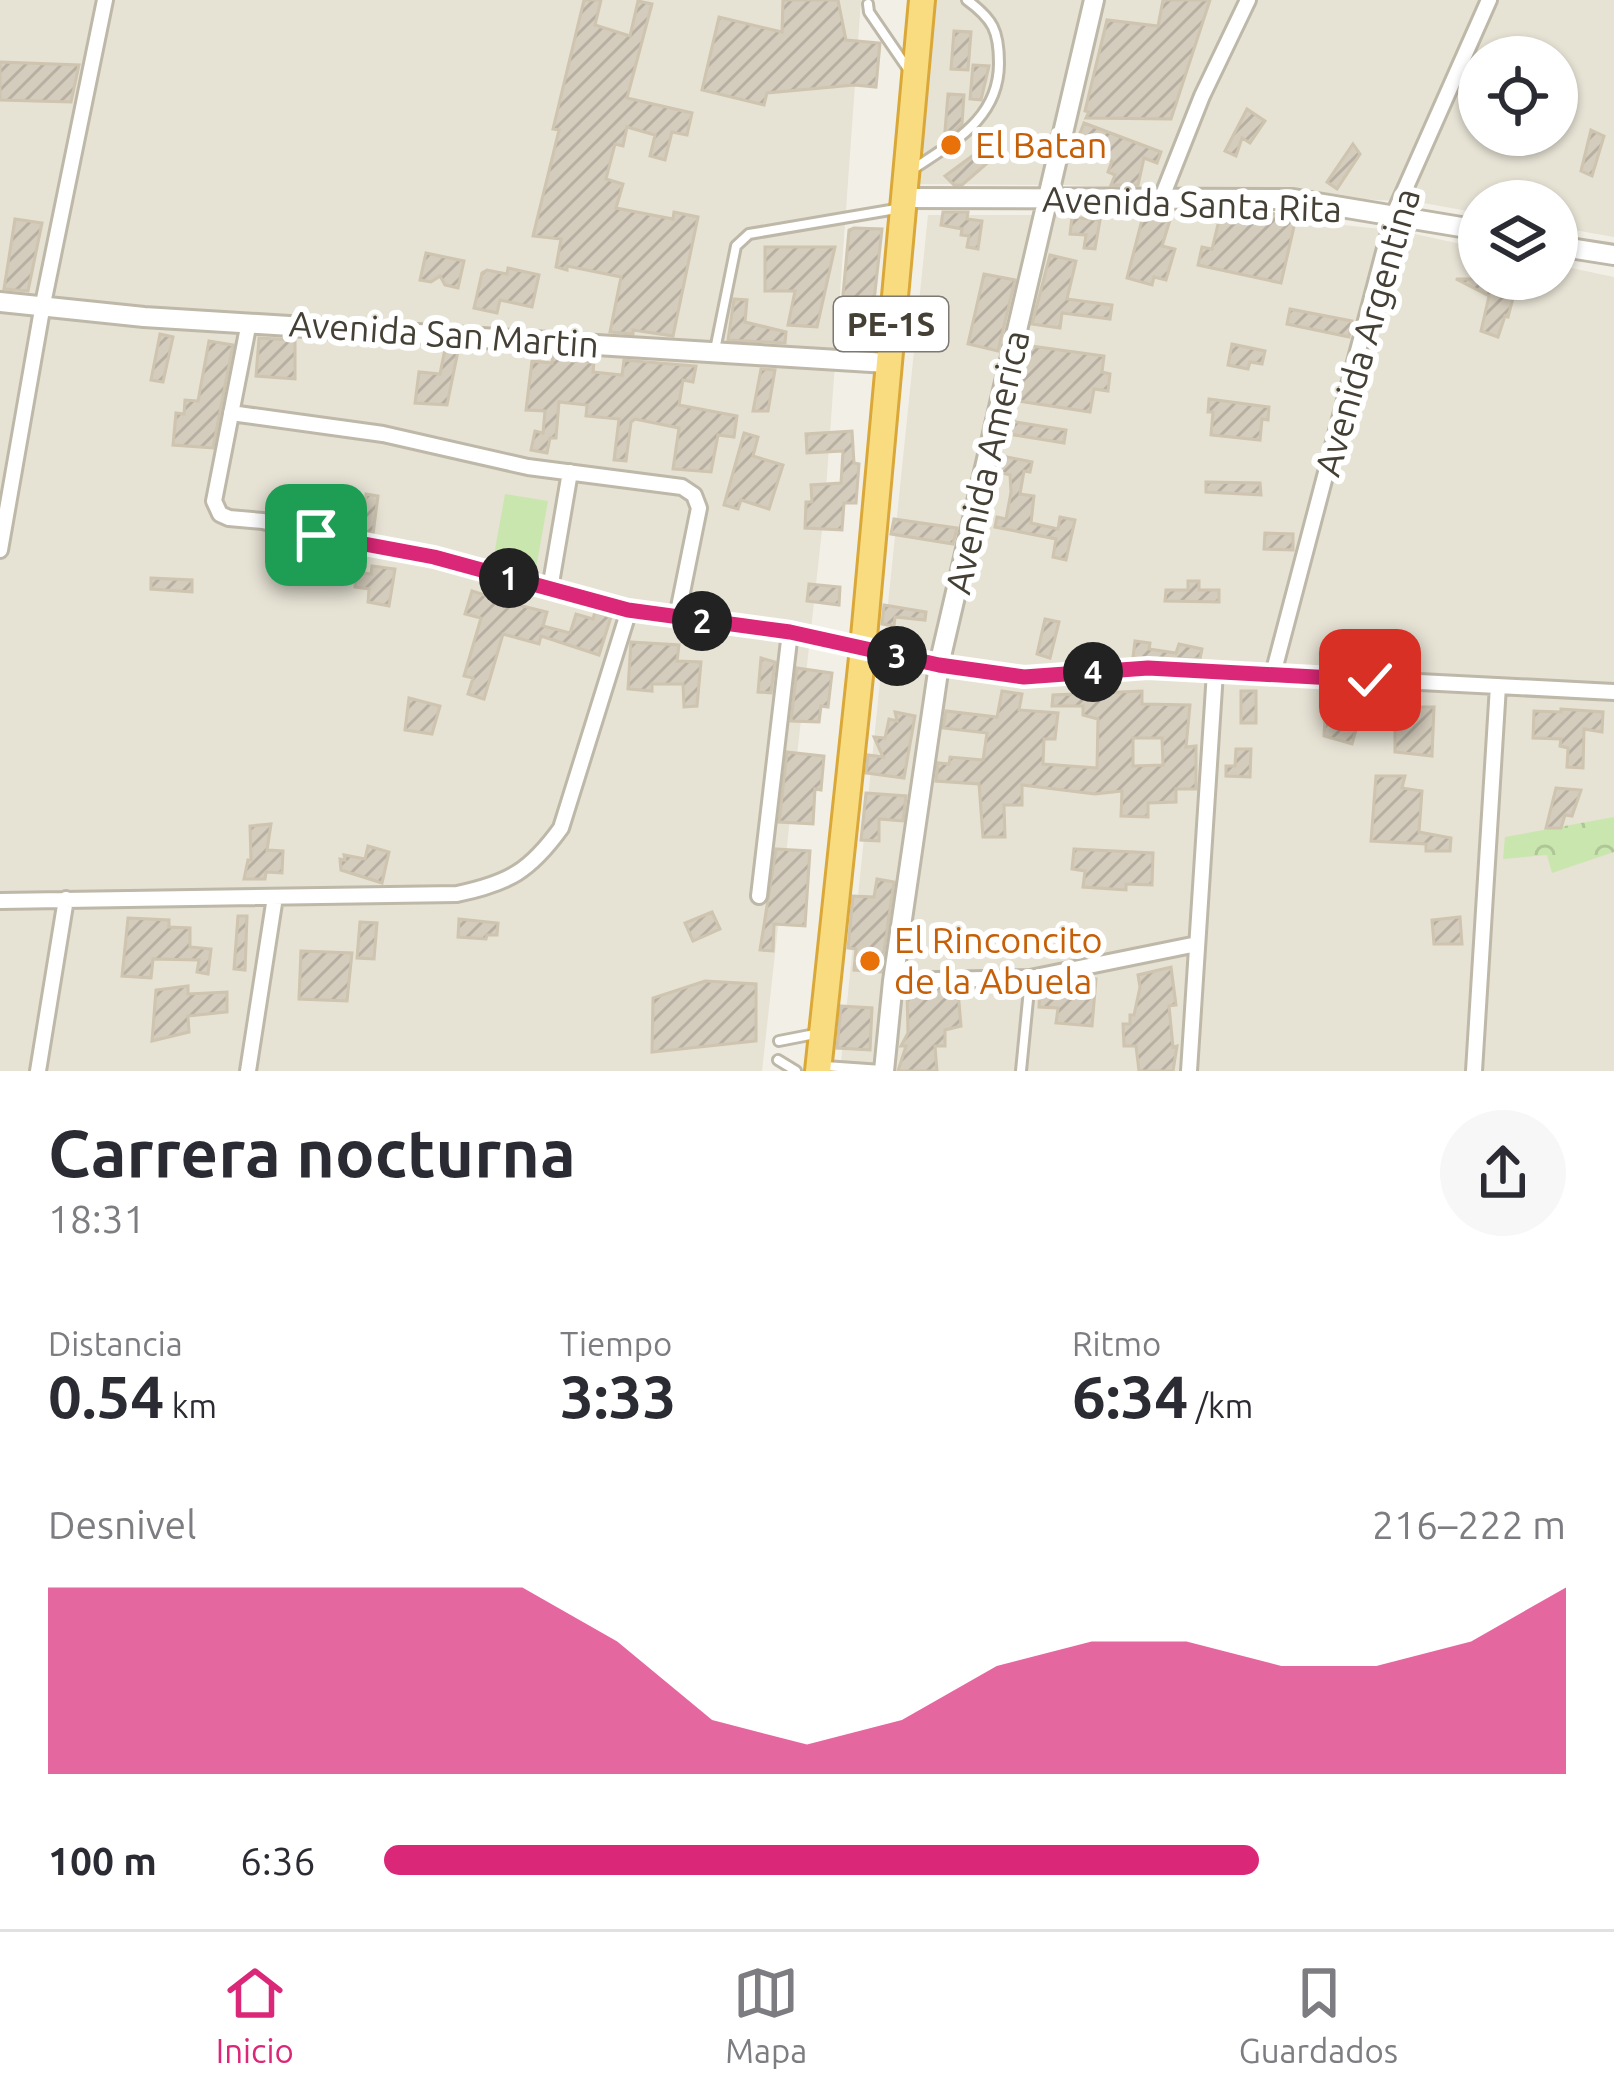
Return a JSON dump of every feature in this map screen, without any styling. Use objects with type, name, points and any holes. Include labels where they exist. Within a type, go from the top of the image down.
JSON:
[{"type":"highway","name":"PE-1S","points":[[810,1069],[822,1032],[863,648],[922,0]]},
{"type":"street","points":[[0,550],[5,494],[105,0]]},
{"type":"street","name":"Avenida America","points":[[884,1071],[892,981],[939,665],[1094,0]]},
{"type":"street","points":[[1162,197],[1247,0]]},
{"type":"street","name":"Avenida Argentina","points":[[1273,674],[1394,214],[1489,0]]},
{"type":"street","name":"Avenida Santa Rita","points":[[904,193],[1050,200],[1292,199],[1458,226]]},
{"type":"street","points":[[1578,249],[1614,255]]},
{"type":"street","name":"Avenida San Martin","points":[[0,302],[144,317],[887,363]]},
{"type":"street","points":[[249,322],[214,501],[220,514],[434,557],[628,610],[790,632],[939,665],[1024,677],[1148,668],[1614,692]]},
{"type":"street","points":[[231,413],[383,434],[570,472],[682,487],[694,495],[699,508],[677,617]]},
{"type":"street","points":[[550,589],[570,472]]},
{"type":"street","points":[[0,901],[457,894],[502,885],[540,857],[561,828],[628,610]]},
{"type":"street","points":[[759,896],[790,632]]},
{"type":"street","points":[[1189,1071],[1215,672]]},
{"type":"street","points":[[1474,1071],[1498,686]]},
{"type":"street","points":[[248,1071],[275,897]]},
{"type":"street","points":[[38,1071],[65,899]]},
{"type":"street","points":[[892,981],[1030,978],[1197,944]]},
{"type":"lane","points":[[715,351],[741,239],[904,193],[991,106],[999,76],[999,40],[993,20],[967,0]]},
{"type":"lane","points":[[868,4],[915,77]]},
{"type":"lane","points":[[1021,1071],[1030,978]]},
{"type":"lane","points":[[779,1041],[822,1032]]},
{"type":"lane","points":[[778,1060],[810,1069],[884,1071]]},
{"type":"shaded area","points":[[0,0],[861,0],[825,503],[762,1071],[0,1071]]},
{"type":"shaded area","points":[[933,0],[1614,0],[1614,237],[1578,231],[1578,180],[1458,180],[1458,209],[1418,202],[1068,185],[918,184]]},
{"type":"shaded area","points":[[928,215],[1247,215],[1401,231],[1458,243],[1458,300],[1578,300],[1578,269],[1614,277],[1614,1071],[840,1071]]},
{"type":"green space","points":[[505,494],[548,501],[535,574],[492,566]]},
{"type":"green space","points":[[1614,817],[1614,852],[1552,873],[1547,855],[1503,859],[1505,837]]},
{"type":"building","points":[[584,0],[601,0],[595,25],[630,36],[638,1],[652,4],[627,98],[692,113],[687,135],[672,132],[665,160],[650,156],[655,135],[627,127],[623,146],[615,144],[606,179],[623,184],[616,208],[673,219],[674,212],[698,217],[673,336],[610,332],[621,277],[556,267],[561,239],[533,236]]},
{"type":"building","points":[[783,0],[838,0],[846,40],[880,43],[876,87],[767,93],[764,105],[702,90],[719,17],[782,32]]},
{"type":"building","points":[[1163,0],[1210,0],[1171,119],[1086,118],[1107,20],[1158,26]]},
{"type":"building","points":[[954,31],[971,32],[968,70],[951,69]]},
{"type":"building","points":[[0,62],[79,65],[71,102],[0,100]]},
{"type":"building","points":[[973,65],[989,66],[981,100],[970,99]]},
{"type":"building","points":[[948,94],[964,95],[962,124],[953,132],[945,131]]},
{"type":"building","points":[[1247,109],[1265,121],[1250,143],[1242,138],[1236,156],[1225,151]]},
{"type":"building","points":[[1084,123],[1161,152],[1157,163],[1144,158],[1138,185],[1111,185],[1112,161],[1075,146]]},
{"type":"building","points":[[1591,130],[1604,136],[1592,176],[1581,171]]},
{"type":"building","points":[[991,142],[999,153],[962,185],[954,185],[945,176]]},
{"type":"building","points":[[1353,144],[1360,154],[1337,189],[1327,182]]},
{"type":"building","points":[[943,212],[968,212],[967,219],[982,221],[978,249],[967,247],[969,236],[961,235],[962,229],[941,225]]},
{"type":"building","points":[[1144,212],[1171,217],[1162,246],[1175,249],[1166,280],[1154,277],[1152,285],[1127,278]]},
{"type":"building","points":[[1221,212],[1263,220],[1265,212],[1296,218],[1281,283],[1198,265],[1202,247],[1212,249]]},
{"type":"building","points":[[1072,217],[1100,220],[1095,249],[1084,248],[1086,235],[1070,234]]},
{"type":"building","points":[[15,219],[42,223],[28,291],[4,289]]},
{"type":"building","points":[[882,229],[871,328],[840,327],[849,230]]},
{"type":"building","points":[[765,247],[835,247],[817,327],[788,325],[795,291],[765,291]]},
{"type":"building","points":[[426,253],[464,261],[458,288],[445,285],[440,276],[431,282],[420,280]]},
{"type":"building","points":[[1050,255],[1076,261],[1067,299],[1112,305],[1110,319],[1062,313],[1060,328],[1032,324]]},
{"type":"building","points":[[508,268],[539,275],[532,307],[500,300],[497,313],[474,308],[482,273],[507,274]]},
{"type":"building","points":[[984,274],[1015,280],[998,351],[968,344]]},
{"type":"building","points":[[734,299],[747,300],[745,322],[786,332],[785,343],[728,340]]},
{"type":"building","points":[[1488,300],[1512,300],[1498,337],[1481,331]]},
{"type":"building","points":[[1290,309],[1352,321],[1349,337],[1287,324]]},
{"type":"building","points":[[160,334],[173,337],[163,382],[151,380]]},
{"type":"building","points":[[259,338],[295,340],[295,379],[256,376]]},
{"type":"building","points":[[209,341],[233,345],[213,448],[173,445],[176,413],[184,414],[185,400],[198,401]]},
{"type":"building","points":[[1232,344],[1265,351],[1262,364],[1250,362],[1248,369],[1228,365]]},
{"type":"building","points":[[1031,346],[1104,356],[1102,372],[1110,374],[1108,391],[1094,389],[1090,412],[1018,401]]},
{"type":"building","points":[[445,349],[458,351],[447,405],[415,403],[419,372],[440,374]]},
{"type":"building","points":[[553,356],[594,363],[593,372],[622,375],[624,360],[696,366],[693,382],[683,380],[679,405],[737,416],[734,437],[718,435],[711,472],[673,469],[679,428],[635,419],[626,461],[614,460],[619,419],[586,416],[587,405],[559,402],[556,438],[550,438],[547,453],[531,450],[535,431],[543,433],[545,411],[526,410],[532,361],[552,363]]},
{"type":"building","points":[[761,369],[775,370],[768,411],[753,411]]},
{"type":"building","points":[[1209,399],[1269,407],[1260,440],[1211,435]]},
{"type":"building","points":[[1010,421],[1066,430],[1064,443],[1008,434]]},
{"type":"building","points":[[852,431],[854,463],[859,464],[856,503],[844,503],[842,530],[805,528],[811,485],[841,483],[843,451],[807,453],[806,434]]},
{"type":"building","points":[[744,433],[758,437],[753,456],[783,465],[769,509],[741,500],[738,509],[724,505]]},
{"type":"building","points":[[1002,456],[1032,462],[1030,472],[1024,471],[1020,494],[1034,496],[1031,523],[1058,529],[1060,517],[1075,520],[1066,560],[1053,557],[1056,539],[995,527],[997,517],[1006,519],[1011,492],[1010,475],[998,472]]},
{"type":"building","points":[[1206,482],[1260,483],[1261,495],[1206,492]]},
{"type":"building","points":[[366,494],[378,496],[373,534],[361,532]]},
{"type":"building","points":[[894,519],[957,528],[953,544],[891,534]]},
{"type":"building","points":[[1265,533],[1293,534],[1293,550],[1264,549]]},
{"type":"building","points":[[372,566],[395,569],[389,606],[368,602],[369,589],[355,587],[357,572],[371,574]]},
{"type":"building","points":[[151,578],[192,580],[192,592],[151,589]]},
{"type":"building","points":[[1188,581],[1199,581],[1199,590],[1219,590],[1219,602],[1165,601],[1166,590],[1188,590]]},
{"type":"building","points":[[809,584],[840,587],[839,605],[807,601]]},
{"type":"building","points":[[472,591],[494,598],[496,593],[512,596],[510,603],[547,612],[543,626],[570,633],[576,614],[593,619],[595,612],[611,617],[599,655],[541,636],[539,644],[503,634],[484,699],[468,694],[473,678],[464,676],[481,618],[465,614]]},
{"type":"building","points":[[884,605],[926,612],[925,620],[895,617],[894,626],[882,624]]},
{"type":"building","points":[[1045,619],[1059,622],[1050,658],[1037,654]]},
{"type":"building","points":[[1135,641],[1150,643],[1149,649],[1176,653],[1179,644],[1202,649],[1200,659],[1136,658]]},
{"type":"building","points":[[631,642],[679,645],[677,661],[701,662],[697,706],[684,707],[683,684],[652,684],[652,691],[628,689]]},
{"type":"building","points":[[761,658],[775,662],[771,693],[758,692]]},
{"type":"building","points":[[797,668],[832,673],[828,707],[821,706],[819,722],[791,721]]},
{"type":"building","points":[[1002,691],[1022,694],[1019,710],[1058,713],[1055,739],[1044,739],[1043,764],[1097,768],[1098,719],[1083,715],[1083,706],[1052,706],[1053,695],[1142,691],[1142,704],[1190,705],[1186,747],[1196,746],[1196,789],[1176,789],[1176,802],[1148,803],[1148,817],[1121,816],[1122,791],[1095,794],[1022,785],[1022,805],[1004,805],[1005,837],[983,837],[979,784],[936,781],[938,763],[949,764],[950,757],[983,760],[987,733],[943,728],[946,711],[997,717]],"holes":[[[1133,738],[1162,738],[1163,765],[1133,766]]]},
{"type":"building","points":[[1241,691],[1256,691],[1256,723],[1241,723]]},
{"type":"building","points":[[409,698],[440,706],[432,734],[405,730]]},
{"type":"building","points":[[1326,701],[1364,702],[1352,744],[1324,736]]},
{"type":"building","points":[[1417,707],[1434,707],[1432,756],[1395,752],[1395,717],[1417,714]]},
{"type":"building","points":[[1534,711],[1603,712],[1602,732],[1584,729],[1583,768],[1567,767],[1568,748],[1560,746],[1561,739],[1533,738]]},
{"type":"building","points":[[895,712],[915,716],[904,778],[866,773],[868,755],[883,757],[874,737],[885,738],[889,719],[897,721]]},
{"type":"building","points":[[1236,749],[1251,749],[1250,777],[1226,776],[1226,766],[1235,766]]},
{"type":"building","points":[[787,752],[824,756],[821,790],[815,789],[813,824],[779,822]]},
{"type":"building","points":[[1376,776],[1405,776],[1402,788],[1422,791],[1419,832],[1451,838],[1450,851],[1426,851],[1426,844],[1371,841]]},
{"type":"building","points":[[1556,788],[1581,790],[1572,816],[1565,815],[1561,828],[1546,828]]},
{"type":"building","points":[[866,793],[906,796],[903,821],[879,819],[879,841],[861,840]]},
{"type":"building","points":[[271,824],[267,850],[283,851],[282,873],[244,879],[251,860],[250,826]]},
{"type":"building","points":[[368,846],[389,852],[382,883],[341,870],[344,855],[365,859]]},
{"type":"building","points":[[776,849],[810,851],[805,926],[774,924],[773,951],[760,950]]},
{"type":"building","points":[[1074,849],[1153,853],[1152,885],[1126,884],[1126,890],[1083,887],[1085,871],[1072,869]]},
{"type":"building","points":[[877,879],[894,882],[881,972],[854,970],[856,949],[848,948],[853,896],[874,897]]},
{"type":"building","points":[[712,912],[720,929],[693,941],[685,923]]},
{"type":"building","points":[[238,916],[247,916],[245,970],[234,969]]},
{"type":"building","points":[[1460,917],[1462,944],[1434,944],[1432,920]]},
{"type":"building","points":[[128,918],[169,920],[169,927],[190,928],[190,947],[211,949],[208,974],[197,972],[199,960],[153,959],[151,978],[122,976]]},
{"type":"building","points":[[459,919],[498,923],[497,935],[458,937]]},
{"type":"building","points":[[360,922],[377,923],[374,959],[357,958]]},
{"type":"building","points":[[301,951],[352,953],[347,1001],[299,999]]},
{"type":"building","points":[[1171,967],[1176,1005],[1169,1006],[1173,1047],[1177,1046],[1173,1071],[1139,1071],[1136,1046],[1124,1046],[1123,1024],[1130,1024],[1130,1015],[1134,1015],[1138,975]]},
{"type":"building","points":[[1096,979],[1092,1026],[1056,1023],[1058,1008],[1039,1007],[1040,987]]},
{"type":"building","points":[[705,981],[756,984],[756,1041],[652,1052],[653,998]]},
{"type":"building","points":[[188,986],[188,994],[227,992],[227,1012],[188,1016],[189,1032],[152,1041],[156,990]]},
{"type":"building","points":[[958,991],[961,1026],[945,1030],[945,1046],[935,1046],[937,1071],[898,1071],[908,1033],[907,992]]},
{"type":"building","points":[[841,1006],[872,1008],[870,1050],[837,1048]]},
{"type":"place","name":"El Batan","points":[[951,145]]},
{"type":"place","name":"El Rinconcito de la Abuela","points":[[870,961]]},
{"type":"route","points":[[316,535],[434,557],[628,610],[790,632],[939,665],[1024,677],[1148,668],[1370,680]]}]
